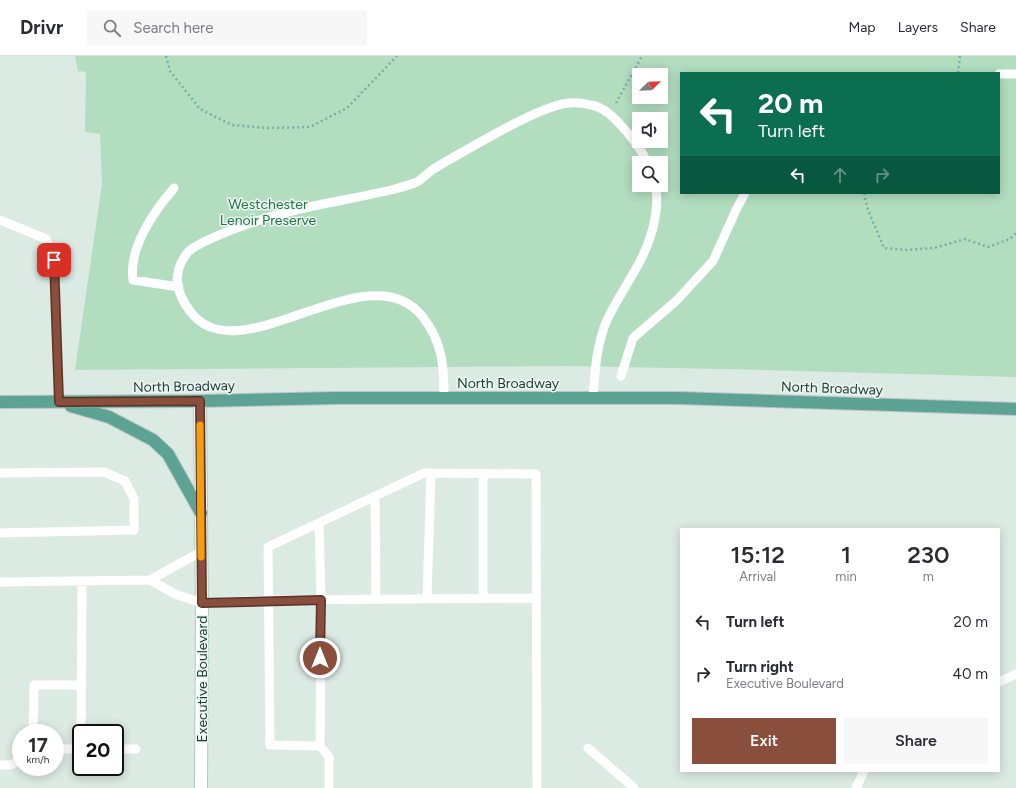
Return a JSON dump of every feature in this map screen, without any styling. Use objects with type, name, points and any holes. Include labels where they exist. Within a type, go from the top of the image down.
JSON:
[{"type":"main road","name":"North Broadway","points":[[0,402],[200,401],[336,398],[677,398],[899,404],[1016,409]]},
{"type":"main road","name":"Executive Boulevard","points":[[200,401],[202,603],[201,788]]},
{"type":"main road","points":[[59,402],[109,417],[153,440],[168,454],[201,513]]},
{"type":"lane","points":[[1000,74],[1016,74]]},
{"type":"lane","points":[[444,398],[444,369],[442,354],[428,323],[412,305],[403,300],[391,297],[362,297],[332,304],[258,328],[227,332],[208,326],[194,317],[185,305],[177,282],[178,272],[188,252],[198,245],[238,227],[270,217],[314,206],[385,192],[417,182],[432,170],[496,133],[556,106],[575,102],[593,105],[610,114],[638,146],[644,156]]},
{"type":"lane","points":[[174,188],[157,209],[145,231],[135,254],[132,274],[133,280],[179,287]]},
{"type":"lane","points":[[593,398],[596,355],[607,321],[646,251],[653,230],[657,192]]},
{"type":"lane","points":[[621,376],[633,338],[676,301],[713,261],[744,194]]},
{"type":"lane","points":[[0,220],[46,239],[54,260],[59,402]]},
{"type":"lane","points":[[0,473],[104,472],[125,481],[134,499],[134,530],[0,533]]},
{"type":"lane","points":[[320,746],[270,745],[268,547],[424,473],[536,474],[538,788]]},
{"type":"lane","points":[[427,599],[431,473]]},
{"type":"lane","points":[[483,474],[483,598]]},
{"type":"lane","points":[[375,496],[376,599]]},
{"type":"lane","points":[[320,523],[320,746],[329,757],[329,788]]},
{"type":"lane","points":[[0,582],[150,580],[201,552]]},
{"type":"lane","points":[[150,580],[175,594],[202,603],[269,600],[537,598]]},
{"type":"lane","points":[[81,724],[82,582]]},
{"type":"lane","points":[[1000,682],[1016,674]]},
{"type":"lane","points":[[33,724],[34,685],[82,685]]},
{"type":"lane","points":[[588,748],[634,788]]},
{"type":"lane","points":[[124,749],[136,749]]},
{"type":"lane","points":[[0,765],[12,764]]},
{"type":"lane","points":[[856,788],[864,772]]},
{"type":"path","points":[[166,56],[170,71],[200,109],[232,125],[267,128],[310,127],[347,108],[397,56]]},
{"type":"path","points":[[610,114],[642,56]]},
{"type":"path","points":[[958,72],[960,56]]},
{"type":"path","points":[[864,194],[868,210],[884,248],[905,250],[934,248],[964,239],[988,247],[1010,239],[1016,233]]},
{"type":"green space","name":"Westchester Lenoir Preserve","points":[[75,56],[1016,56],[1016,377],[567,366],[75,370],[102,184],[100,134],[85,132],[86,72],[78,71]]},
{"type":"slow traffic","points":[[200,425],[201,557]]},
{"type":"route","points":[[54,260],[59,402],[200,401],[202,603],[269,600],[321,600],[320,658]]}]
